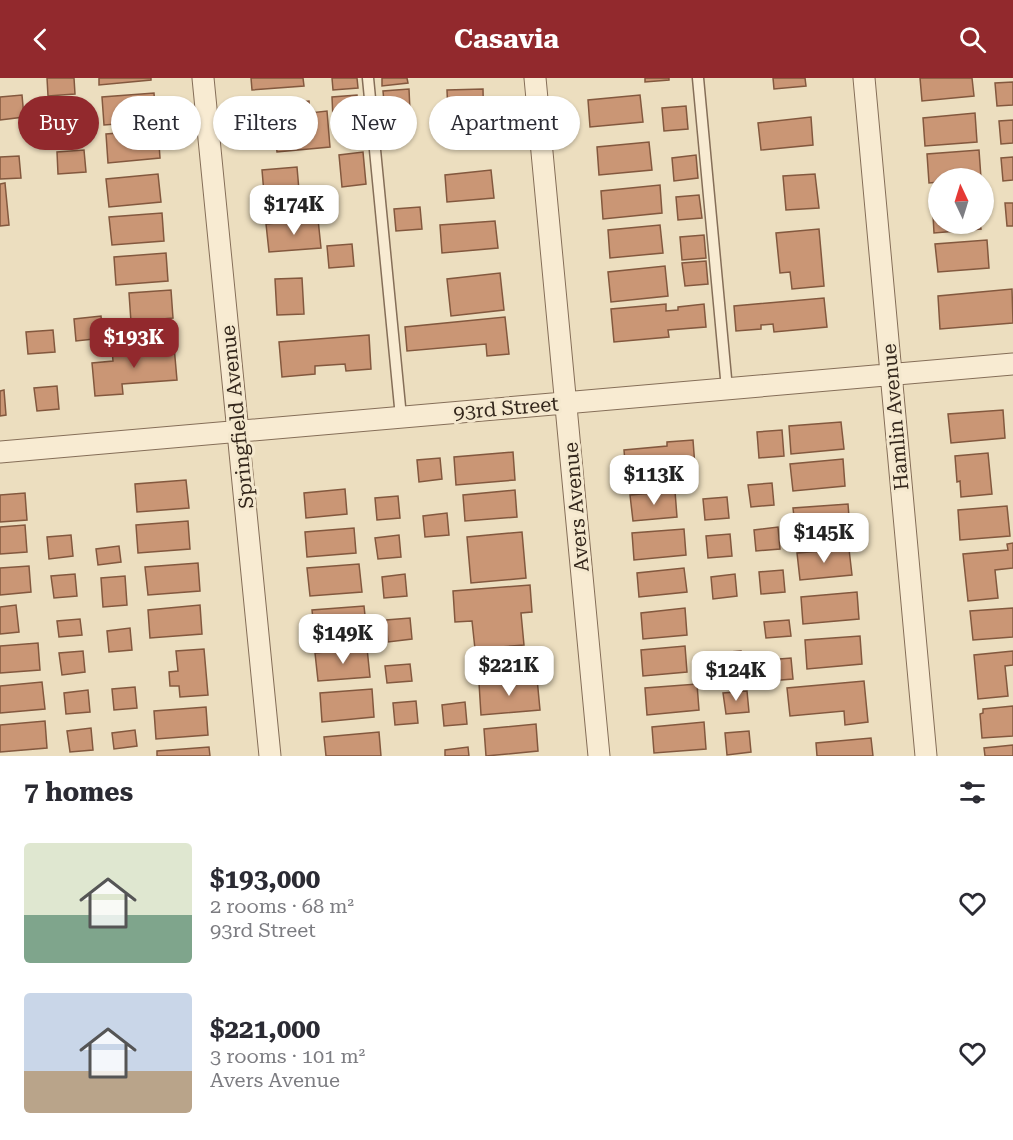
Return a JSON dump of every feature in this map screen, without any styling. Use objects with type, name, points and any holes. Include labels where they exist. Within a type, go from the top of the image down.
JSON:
[{"type":"street","name":"Springfield Avenue","points":[[203,78],[270,756]]},
{"type":"street","name":"Avers Avenue","points":[[535,78],[599,756]]},
{"type":"street","name":"Hamlin Avenue","points":[[864,78],[926,756]]},
{"type":"street","name":"93rd Street","points":[[0,452],[1013,364]]},
{"type":"lane","points":[[368,78],[401,417]]},
{"type":"lane","points":[[698,78],[727,389]]},
{"type":"building","points":[[47,78],[74,78],[75,94],[48,96]]},
{"type":"building","points":[[99,78],[151,78],[151,80],[99,85]]},
{"type":"building","points":[[251,78],[303,78],[304,86],[252,90]]},
{"type":"building","points":[[332,78],[357,78],[358,88],[333,90]]},
{"type":"building","points":[[382,78],[407,78],[408,83],[382,86]]},
{"type":"building","points":[[645,78],[669,78],[669,80],[645,82]]},
{"type":"building","points":[[773,78],[805,78],[806,86],[774,89]]},
{"type":"building","points":[[920,78],[972,78],[974,96],[922,101]]},
{"type":"building","points":[[1013,82],[1013,105],[997,106],[995,83]]},
{"type":"building","points":[[409,89],[409,96],[383,96],[383,91]]},
{"type":"building","points":[[483,89],[483,96],[447,96],[447,90]]},
{"type":"building","points":[[154,93],[154,96],[115,96]]},
{"type":"building","points":[[22,95],[18,96],[18,118],[0,120],[0,97]]},
{"type":"building","points":[[640,95],[643,122],[590,127],[588,100]]},
{"type":"building","points":[[111,96],[111,124],[104,125],[102,97]]},
{"type":"building","points":[[686,106],[688,129],[664,131],[662,108]]},
{"type":"building","points":[[327,111],[330,147],[318,148],[318,112]]},
{"type":"building","points":[[975,113],[977,142],[925,146],[923,118]]},
{"type":"building","points":[[811,117],[813,145],[761,150],[758,123]]},
{"type":"building","points":[[1013,120],[1013,143],[1001,144],[999,121]]},
{"type":"building","points":[[106,134],[111,134],[111,150],[159,150],[160,158],[108,163]]},
{"type":"building","points":[[649,142],[652,170],[599,175],[597,147]]},
{"type":"building","points":[[84,150],[86,172],[58,174],[57,152]]},
{"type":"building","points":[[979,150],[980,168],[928,168],[927,154]]},
{"type":"building","points":[[363,152],[366,184],[342,187],[339,155]]},
{"type":"building","points":[[696,155],[698,178],[674,181],[672,158]]},
{"type":"building","points":[[19,156],[21,178],[0,179],[0,157]]},
{"type":"building","points":[[1013,157],[1013,180],[1003,181],[1001,158]]},
{"type":"building","points":[[297,167],[301,214],[266,217],[262,170]]},
{"type":"building","points":[[491,170],[494,198],[447,202],[445,175]]},
{"type":"building","points":[[158,174],[161,202],[109,207],[106,179]]},
{"type":"building","points":[[815,174],[819,208],[786,210],[783,176]]},
{"type":"building","points":[[5,183],[9,225],[0,226],[0,184]]},
{"type":"building","points":[[660,185],[662,213],[603,219],[601,191]]},
{"type":"building","points":[[699,195],[702,218],[678,220],[676,197]]},
{"type":"building","points":[[1005,203],[1013,203],[1013,226],[1007,226]]},
{"type":"building","points":[[420,207],[422,229],[396,231],[394,209]]},
{"type":"building","points":[[162,213],[164,241],[112,245],[109,217]]},
{"type":"building","points":[[318,219],[321,248],[269,252],[266,224]]},
{"type":"building","points":[[495,221],[498,248],[442,253],[440,225]]},
{"type":"building","points":[[660,225],[663,253],[610,258],[608,230]]},
{"type":"building","points":[[819,229],[824,286],[792,289],[790,272],[780,273],[776,233]]},
{"type":"building","points":[[704,235],[706,258],[682,260],[680,237]]},
{"type":"building","points":[[987,240],[989,268],[938,272],[935,244]]},
{"type":"building","points":[[352,244],[354,266],[329,268],[327,246]]},
{"type":"building","points":[[166,253],[168,281],[116,285],[114,257]]},
{"type":"building","points":[[706,261],[708,284],[685,286],[682,263]]},
{"type":"building","points":[[665,266],[668,296],[611,302],[608,272]]},
{"type":"building","points":[[500,273],[504,310],[451,316],[447,279]]},
{"type":"building","points":[[302,278],[304,314],[277,315],[275,279]]},
{"type":"building","points":[[1012,289],[1013,323],[940,329],[938,296]]},
{"type":"building","points":[[171,290],[173,318],[131,322],[129,293]]},
{"type":"building","points":[[824,298],[827,327],[774,332],[773,324],[761,325],[761,329],[736,331],[734,306]]},
{"type":"building","points":[[666,304],[666,311],[704,304],[706,327],[668,330],[669,337],[614,342],[611,309]]},
{"type":"building","points":[[101,316],[103,338],[76,341],[74,319]]},
{"type":"building","points":[[505,317],[509,354],[487,356],[486,344],[407,351],[405,327]]},
{"type":"building","points":[[53,330],[55,352],[28,354],[26,332]]},
{"type":"building","points":[[369,335],[371,369],[346,371],[345,364],[315,366],[315,374],[282,377],[279,342]]},
{"type":"building","points":[[174,346],[177,380],[122,384],[123,394],[95,396],[92,363],[113,361],[112,350]]},
{"type":"building","points":[[57,386],[59,409],[37,411],[34,388]]},
{"type":"building","points":[[4,390],[6,415],[0,416],[0,391]]},
{"type":"building","points":[[1003,410],[1005,438],[951,443],[948,414]]},
{"type":"building","points":[[841,422],[844,449],[791,454],[789,426]]},
{"type":"building","points":[[782,430],[784,456],[759,458],[757,432]]},
{"type":"building","points":[[693,440],[696,480],[627,486],[624,450],[667,446],[667,442]]},
{"type":"building","points":[[513,452],[515,480],[456,485],[454,457]]},
{"type":"building","points":[[988,453],[992,494],[961,497],[955,456]]},
{"type":"building","points":[[440,458],[442,479],[419,482],[417,460]]},
{"type":"building","points":[[843,459],[845,486],[793,491],[790,464]]},
{"type":"building","points":[[186,480],[189,508],[137,512],[135,484]]},
{"type":"building","points":[[772,483],[774,505],[751,507],[748,485]]},
{"type":"building","points":[[345,489],[347,514],[306,518],[304,493]]},
{"type":"building","points":[[515,490],[517,517],[465,521],[463,495]]},
{"type":"building","points":[[675,491],[677,517],[633,521],[630,495]]},
{"type":"building","points":[[25,493],[27,520],[0,522],[0,495]]},
{"type":"building","points":[[398,496],[400,518],[377,520],[375,498]]},
{"type":"building","points":[[727,497],[729,518],[705,520],[703,499]]},
{"type":"building","points":[[848,504],[850,530],[796,535],[793,508]]},
{"type":"building","points":[[1007,506],[1010,536],[960,540],[958,510]]},
{"type":"building","points":[[447,513],[449,535],[425,537],[423,516]]},
{"type":"building","points":[[188,521],[190,549],[138,553],[136,525]]},
{"type":"building","points":[[25,525],[27,552],[0,554],[0,527]]},
{"type":"building","points":[[778,527],[780,549],[756,551],[754,530]]},
{"type":"building","points":[[354,528],[356,553],[307,557],[305,532]]},
{"type":"building","points":[[684,529],[686,555],[634,560],[632,533]]},
{"type":"building","points":[[522,532],[526,578],[471,583],[467,537]]},
{"type":"building","points":[[730,534],[732,556],[708,558],[706,536]]},
{"type":"building","points":[[71,535],[73,556],[49,559],[47,537]]},
{"type":"building","points":[[399,535],[401,557],[378,559],[375,538]]},
{"type":"building","points":[[1013,543],[1013,568],[995,570],[998,598],[968,601],[963,554],[1008,550],[1007,544]]},
{"type":"building","points":[[119,546],[121,562],[98,565],[96,549]]},
{"type":"building","points":[[849,549],[852,575],[800,580],[797,553]]},
{"type":"building","points":[[198,563],[200,591],[148,595],[145,567]]},
{"type":"building","points":[[359,564],[362,592],[310,596],[307,568]]},
{"type":"building","points":[[29,566],[31,592],[0,595],[0,568]]},
{"type":"building","points":[[684,568],[687,592],[639,597],[637,573]]},
{"type":"building","points":[[783,570],[785,592],[761,594],[759,572]]},
{"type":"building","points":[[75,574],[77,596],[54,598],[51,576]]},
{"type":"building","points":[[405,574],[407,596],[384,598],[382,577]]},
{"type":"building","points":[[735,574],[737,596],[713,599],[711,577]]},
{"type":"building","points":[[125,576],[127,605],[103,607],[101,578]]},
{"type":"building","points":[[530,585],[532,612],[521,613],[524,645],[475,649],[472,621],[455,622],[453,591]]},
{"type":"building","points":[[857,592],[859,619],[803,624],[801,597]]},
{"type":"building","points":[[16,605],[19,632],[0,634],[0,607]]},
{"type":"building","points":[[200,605],[202,634],[150,638],[148,610]]},
{"type":"building","points":[[364,606],[367,634],[315,638],[312,610]]},
{"type":"building","points":[[685,608],[687,635],[643,639],[641,613]]},
{"type":"building","points":[[1013,608],[1013,637],[973,640],[970,611]]},
{"type":"building","points":[[410,618],[412,639],[388,642],[386,620]]},
{"type":"building","points":[[80,619],[82,635],[59,637],[57,621]]},
{"type":"building","points":[[789,620],[791,636],[766,638],[764,622]]},
{"type":"building","points":[[130,628],[132,650],[109,652],[107,631]]},
{"type":"building","points":[[860,636],[862,664],[807,669],[805,640]]},
{"type":"building","points":[[38,643],[40,670],[0,673],[0,646]]},
{"type":"building","points":[[685,646],[687,672],[643,676],[641,650]]},
{"type":"building","points":[[367,648],[370,677],[318,681],[315,653]]},
{"type":"building","points":[[533,648],[535,674],[484,679],[481,652]]},
{"type":"building","points":[[204,649],[208,695],[180,697],[179,686],[170,686],[169,672],[178,671],[176,651]]},
{"type":"building","points":[[83,651],[85,672],[62,675],[59,653]]},
{"type":"building","points":[[741,651],[743,672],[719,675],[717,653]]},
{"type":"building","points":[[1013,651],[1013,665],[1005,666],[1008,696],[978,699],[974,655]]},
{"type":"building","points":[[791,658],[793,679],[769,681],[767,660]]},
{"type":"building","points":[[410,664],[412,681],[387,683],[385,666]]},
{"type":"building","points":[[537,678],[540,710],[481,715],[479,683]]},
{"type":"building","points":[[864,681],[868,722],[845,725],[844,711],[790,716],[787,688]]},
{"type":"building","points":[[42,682],[45,709],[0,713],[0,686]]},
{"type":"building","points":[[697,684],[699,710],[647,715],[645,688]]},
{"type":"building","points":[[135,687],[137,708],[114,710],[112,689]]},
{"type":"building","points":[[372,689],[374,717],[322,722],[320,693]]},
{"type":"building","points":[[88,690],[90,712],[66,714],[64,693]]},
{"type":"building","points":[[747,691],[749,712],[726,714],[723,693]]},
{"type":"building","points":[[416,701],[418,723],[395,725],[393,703]]},
{"type":"building","points":[[465,702],[467,724],[444,726],[442,705]]},
{"type":"building","points":[[1013,706],[1013,736],[982,738],[980,714],[983,713],[983,709]]},
{"type":"building","points":[[206,707],[208,735],[156,739],[154,711]]},
{"type":"building","points":[[45,721],[47,748],[0,752],[0,725]]},
{"type":"building","points":[[704,722],[706,749],[654,753],[652,727]]},
{"type":"building","points":[[536,724],[538,751],[486,756],[484,729]]},
{"type":"building","points":[[91,728],[93,750],[70,752],[67,731]]},
{"type":"building","points":[[135,730],[137,746],[114,749],[112,733]]},
{"type":"building","points":[[749,731],[751,752],[727,755],[725,733]]},
{"type":"building","points":[[379,732],[381,756],[326,756],[324,737]]},
{"type":"building","points":[[871,738],[873,756],[817,756],[816,743]]},
{"type":"building","points":[[1013,745],[1013,756],[985,756],[984,748]]},
{"type":"building","points":[[209,747],[210,756],[157,756],[157,751]]},
{"type":"building","points":[[468,747],[469,756],[445,756],[445,750]]}]
